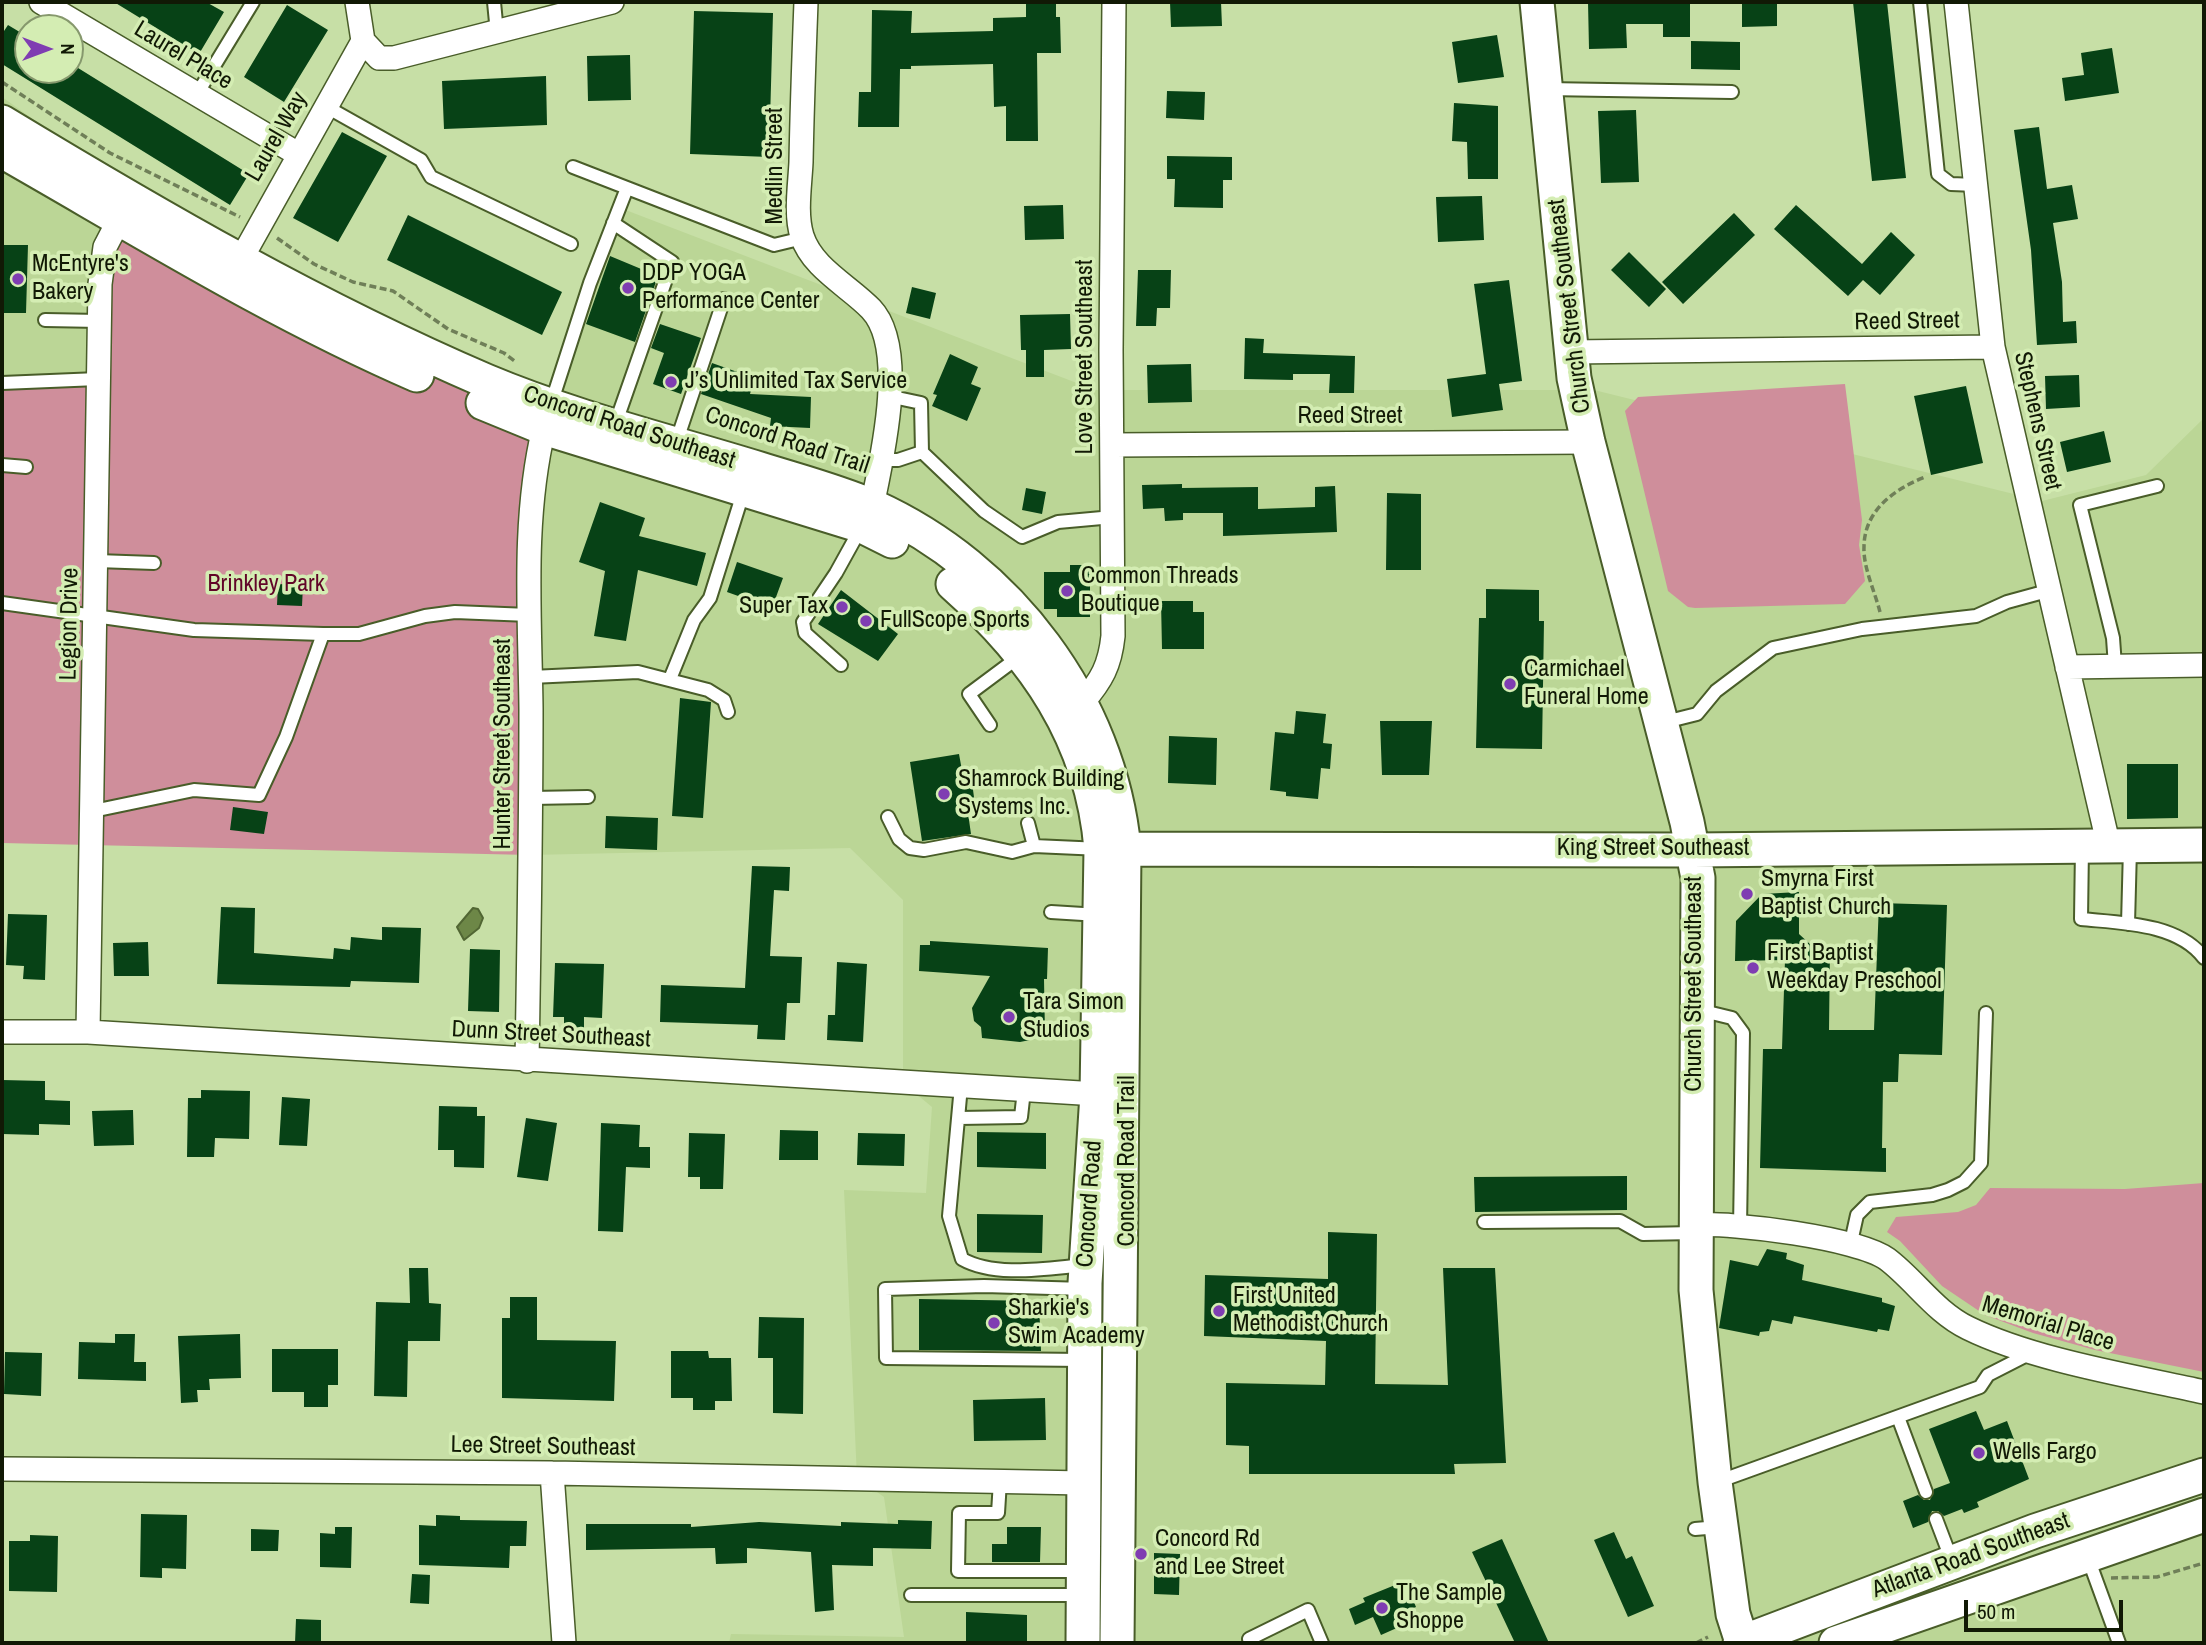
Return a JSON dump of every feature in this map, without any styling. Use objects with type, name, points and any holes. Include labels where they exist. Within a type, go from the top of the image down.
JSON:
[{"type":"main road","name":"Church Street Southeast","points":[[1537,2],[1570,352],[1588,442],[1698,878],[1695,1229],[1701,1356],[1715,1482],[1709,1528],[1741,1643]]},
{"type":"main road","name":"Concord Road Southeast","points":[[2,122],[240,261],[548,416],[614,425],[676,444],[931,540],[969,568],[1010,605],[1051,651],[1082,703],[1109,767],[1121,814],[1113,849]]},
{"type":"main road","name":"Concord Road Southeast","points":[[2,151],[119,220],[310,326],[374,357],[548,416],[744,489],[867,516],[984,611],[1023,653],[1060,709],[1086,773],[1099,820],[1113,849]]},
{"type":"main road","name":"King Street Southeast","points":[[1113,849],[1692,850],[2204,845]]},
{"type":"main road","name":"Concord Road","points":[[1083,1643],[1086,1277],[1097,1094],[1100,915],[1113,849]]},
{"type":"main road","name":"Concord Road","points":[[1113,849],[1117,1643]]},
{"type":"main road","name":"Atlanta Road Southeast","points":[[1741,1643],[1952,1562],[2204,1475]]},
{"type":"main road","name":"Atlanta Road Southeast","points":[[1836,1643],[2204,1515]]},
{"type":"street","name":"Laurel Place","points":[[41,2],[298,155]]},
{"type":"street","points":[[357,2],[363,41],[380,58],[394,58],[612,2]]},
{"type":"street","name":"Medlin Street","points":[[806,2],[800,191],[803,238],[817,260],[873,311],[884,330],[891,368],[880,460],[867,516]]},
{"type":"street","name":"Love Street Southeast","points":[[1082,703],[1101,682],[1110,663],[1113,517],[1114,2]]},
{"type":"street","name":"Stephens Street","points":[[1956,2],[1993,347],[2051,590],[2107,847]]},
{"type":"street","name":"Laurel Way","points":[[240,261],[363,41]]},
{"type":"street","name":"Legion Drive","points":[[88,1032],[97,617],[100,284],[106,247],[119,220]]},
{"type":"street","name":"Reed Street","points":[[1570,352],[1993,347]]},
{"type":"street","name":"Hunter Street Southeast","points":[[527,1061],[532,489],[548,416]]},
{"type":"street","name":"Reed Street","points":[[1113,445],[1588,442]]},
{"type":"street","points":[[2067,667],[2204,665]]},
{"type":"street","name":"Dunn Street Southeast","points":[[2,1032],[88,1032],[1097,1094]]},
{"type":"street","name":"Memorial Place","points":[[1695,1229],[1740,1228],[1851,1242],[1887,1259],[1933,1303],[1966,1327],[2034,1351],[2204,1392]]},
{"type":"street","name":"Lee Street Southeast","points":[[2,1469],[552,1473],[1084,1483]]},
{"type":"street","points":[[552,1473],[564,1643]]},
{"type":"lane","points":[[197,94],[254,2]]},
{"type":"lane","points":[[494,2],[497,33]]},
{"type":"lane","points":[[1920,2],[1938,174],[1951,184],[1976,185]]},
{"type":"lane","points":[[1545,89],[1732,92]]},
{"type":"lane","points":[[325,106],[421,160],[431,177],[571,244]]},
{"type":"lane","points":[[573,167],[774,245],[803,238]]},
{"type":"lane","points":[[548,416],[590,283],[627,188]]},
{"type":"lane","points":[[613,223],[672,262],[614,425]]},
{"type":"lane","points":[[676,444],[724,299]]},
{"type":"lane","points":[[45,320],[100,321]]},
{"type":"lane","points":[[2,383],[98,379]]},
{"type":"lane","points":[[888,396],[921,403],[922,452],[984,511],[1022,537],[1058,522],[1113,517]]},
{"type":"lane","points":[[880,460],[898,460],[922,452]]},
{"type":"lane","points":[[2,465],[26,467]]},
{"type":"lane","points":[[2115,666],[2113,638],[2080,505],[2157,486]]},
{"type":"lane","points":[[670,679],[694,620],[710,598],[744,489]]},
{"type":"lane","points":[[841,665],[805,633],[803,621],[836,573],[867,516]]},
{"type":"lane","points":[[97,561],[154,563]]},
{"type":"lane","points":[[1661,723],[1698,714],[1716,691],[1773,648],[1884,627],[1976,616],[2007,603],[2051,590]]},
{"type":"lane","points":[[2,603],[194,630],[323,634],[359,634],[425,616],[456,612],[529,615]]},
{"type":"lane","points":[[93,811],[194,790],[258,795],[286,737],[323,634]]},
{"type":"lane","points":[[990,725],[969,694],[1023,653]]},
{"type":"lane","points":[[531,677],[630,671],[670,679],[718,694],[724,699],[728,712]]},
{"type":"lane","points":[[531,798],[588,797]]},
{"type":"lane","points":[[888,817],[899,839],[909,848],[924,850],[966,842],[1012,852],[1034,846],[1113,849]]},
{"type":"lane","points":[[1028,823],[1034,846]]},
{"type":"lane","points":[[2107,847],[2081,919],[2128,924],[2184,939],[2204,958]]},
{"type":"lane","points":[[2107,847],[2128,924]]},
{"type":"lane","points":[[1051,912],[1100,915]]},
{"type":"lane","points":[[1696,1010],[1732,1018],[1743,1033],[1740,1228]]},
{"type":"lane","points":[[1851,1242],[1857,1215],[1870,1202],[1932,1195],[1964,1182],[1976,1171],[1983,1152],[1986,1013]]},
{"type":"lane","points":[[961,1086],[949,1216],[962,1259],[976,1267],[1034,1269],[1086,1277]]},
{"type":"lane","points":[[959,1118],[1021,1117],[1024,1090]]},
{"type":"lane","points":[[1484,1222],[1620,1221],[1643,1234],[1695,1229]]},
{"type":"lane","points":[[1085,1360],[886,1358],[885,1289],[984,1286],[1086,1277]]},
{"type":"lane","points":[[1715,1482],[1980,1387],[1988,1375],[2034,1351]]},
{"type":"lane","points":[[1898,1416],[1926,1492]]},
{"type":"lane","points":[[1000,1481],[998,1513],[959,1513],[958,1572],[1083,1583]]},
{"type":"lane","points":[[1936,1519],[1952,1562]]},
{"type":"lane","points":[[2087,1554],[2119,1643]]},
{"type":"lane","points":[[911,1595],[1083,1583]]},
{"type":"lane","points":[[1249,1639],[1308,1611],[1322,1643]]},
{"type":"path","points":[[2,82],[110,153],[245,220]]},
{"type":"path","points":[[268,233],[314,264],[354,282],[393,292],[448,329],[504,353],[522,366]]},
{"type":"path","points":[[1884,627],[1863,548],[1869,524],[1879,506],[1893,493],[1925,477]]},
{"type":"path","points":[[2111,1578],[2158,1577],[2204,1563]]},
{"type":"path","points":[[1696,1643],[1708,1637]]},
{"type":"shaded area","points":[[2,97],[111,174],[547,416],[623,209],[1095,390],[1594,390],[2042,501],[2146,475],[2204,418],[2204,1643],[729,1643],[731,1634],[904,1637],[884,1497],[857,1478],[844,1190],[926,1193],[932,1107],[903,1083],[903,900],[850,848],[530,855],[98,379],[2,383]]},
{"type":"shaded area","points":[[473,908],[478,909],[483,918],[479,928],[464,940],[457,927]]},
{"type":"green space","name":"Brinkley Park","points":[[119,220],[547,416],[536,462],[530,855],[2,843],[2,383],[98,379]]},
{"type":"green space","points":[[1845,384],[1862,520],[1859,545],[1865,581],[1845,604],[1688,607],[1668,591],[1625,411],[1638,397]]},
{"type":"green space","points":[[2204,1183],[2204,1372],[2095,1350],[2033,1333],[1985,1315],[1942,1286],[1900,1241],[1887,1232],[1896,1217],[1958,1212],[1976,1205],[1990,1188],[2125,1189]]},
{"type":"building","points":[[114,2],[206,2],[224,12],[199,54]]},
{"type":"building","points":[[1026,2],[1056,2],[1056,17],[1060,17],[1061,53],[1037,53],[1038,141],[1006,141],[1006,106],[994,107],[993,64],[911,66],[911,69],[900,69],[899,127],[858,127],[859,92],[871,92],[872,10],[912,11],[911,33],[993,31],[993,18],[1026,17]]},
{"type":"building","points":[[1170,2],[1221,2],[1222,26],[1171,27]]},
{"type":"building","points":[[1588,2],[1690,2],[1690,37],[1663,37],[1663,24],[1626,24],[1627,48],[1589,49]]},
{"type":"building","points":[[1742,2],[1777,2],[1777,26],[1742,27]]},
{"type":"building","points":[[1853,2],[1887,2],[1906,178],[1872,181]]},
{"type":"building","points":[[287,5],[328,30],[284,102],[244,77]]},
{"type":"building","points":[[694,11],[773,13],[769,157],[690,154]]},
{"type":"building","points":[[8,25],[14,29],[14,71],[2,64],[2,34]]},
{"type":"building","points":[[1497,35],[1504,77],[1458,83],[1452,42]]},
{"type":"building","points":[[1691,41],[1740,42],[1740,70],[1691,69]]},
{"type":"building","points":[[2112,48],[2119,93],[2065,101],[2062,78],[2084,75],[2081,53]]},
{"type":"building","points":[[630,55],[631,100],[588,101],[587,56]]},
{"type":"building","points":[[84,72],[249,174],[230,205],[34,84],[84,84]]},
{"type":"building","points":[[546,76],[547,125],[444,129],[442,81]]},
{"type":"building","points":[[1167,91],[1205,92],[1204,120],[1166,118]]},
{"type":"building","points":[[1454,103],[1498,106],[1498,179],[1468,179],[1467,142],[1452,141]]},
{"type":"building","points":[[1636,110],[1639,182],[1601,183],[1598,111]]},
{"type":"building","points":[[2039,127],[2047,189],[2072,185],[2078,219],[2053,223],[2062,282],[2063,322],[2076,321],[2077,343],[2037,345],[2031,250],[2014,130]]},
{"type":"building","points":[[342,132],[387,156],[338,242],[293,218]]},
{"type":"building","points":[[1167,156],[1232,157],[1232,180],[1223,180],[1223,208],[1174,207],[1175,179],[1167,179]]},
{"type":"building","points":[[1482,196],[1484,240],[1438,242],[1436,197]]},
{"type":"building","points":[[1063,205],[1064,239],[1025,240],[1024,206]]},
{"type":"building","points":[[1796,205],[1862,264],[1891,232],[1915,255],[1880,295],[1863,280],[1848,296],[1774,229]]},
{"type":"building","points":[[1734,213],[1755,235],[1683,304],[1662,282]]},
{"type":"building","points":[[408,215],[562,292],[542,335],[387,260]]},
{"type":"building","name":"McEntyre's Bakery","points":[[2,245],[28,245],[26,313],[2,313]]},
{"type":"building","points":[[1629,252],[1666,289],[1649,307],[1611,270]]},
{"type":"building","name":"DDP YOGA Performance Center","points":[[610,256],[658,276],[635,342],[586,324]]},
{"type":"building","points":[[1138,270],[1171,270],[1170,308],[1157,308],[1156,326],[1136,326]]},
{"type":"building","points":[[1509,280],[1522,381],[1499,384],[1503,410],[1452,417],[1447,379],[1486,374],[1474,284]]},
{"type":"building","points":[[912,287],[936,293],[930,319],[906,313]]},
{"type":"building","points":[[1070,314],[1071,349],[1044,350],[1044,377],[1026,377],[1026,350],[1021,350],[1020,315]]},
{"type":"building","points":[[660,324],[701,338],[681,394],[653,384],[664,353],[651,348]]},
{"type":"building","points":[[1245,338],[1264,339],[1263,353],[1355,356],[1354,393],[1329,393],[1330,374],[1293,374],[1293,380],[1244,379]]},
{"type":"building","points":[[950,354],[978,367],[971,384],[981,388],[967,421],[932,406],[937,395],[933,394]]},
{"type":"building","points":[[712,363],[743,374],[740,383],[752,387],[750,394],[811,397],[810,428],[770,426],[771,418],[701,394]]},
{"type":"building","points":[[1191,364],[1192,402],[1148,403],[1147,365]]},
{"type":"building","points":[[2079,375],[2080,407],[2046,409],[2045,376]]},
{"type":"building","points":[[1966,386],[1983,463],[1931,475],[1914,396]]},
{"type":"building","points":[[2104,431],[2111,462],[2067,472],[2060,442]]},
{"type":"building","points":[[1182,484],[1182,488],[1258,487],[1258,509],[1315,507],[1315,487],[1335,486],[1337,532],[1223,536],[1223,513],[1183,513],[1183,520],[1165,521],[1164,508],[1143,509],[1142,485]]},
{"type":"building","points":[[1026,488],[1046,492],[1042,514],[1022,510]]},
{"type":"building","points":[[1387,493],[1421,494],[1421,570],[1386,570]]},
{"type":"building","points":[[600,502],[645,518],[639,536],[706,553],[697,586],[638,570],[626,641],[594,636],[605,571],[579,562]]},
{"type":"building","points":[[737,562],[783,578],[772,608],[727,592]]},
{"type":"building","name":"Common Threads Boutique","points":[[1070,565],[1090,565],[1090,617],[1057,617],[1057,609],[1044,609],[1044,572],[1070,572]]},
{"type":"building","points":[[278,584],[303,585],[302,606],[277,605]]},
{"type":"building","name":"Carmichael Funeral Home","points":[[1486,589],[1539,590],[1539,621],[1544,621],[1542,749],[1476,748],[1479,618],[1486,618]]},
{"type":"building","points":[[841,590],[898,634],[878,661],[818,624]]},
{"type":"building","points":[[1161,601],[1193,601],[1193,612],[1204,612],[1204,649],[1162,649]]},
{"type":"building","points":[[680,698],[711,702],[703,818],[672,816]]},
{"type":"building","points":[[1296,711],[1326,714],[1323,743],[1332,744],[1330,769],[1321,768],[1318,799],[1286,796],[1286,792],[1270,790],[1275,732],[1294,734]]},
{"type":"building","points":[[1380,721],[1432,721],[1429,775],[1382,775]]},
{"type":"building","points":[[1169,736],[1217,738],[1216,785],[1168,783]]},
{"type":"building","name":"Shamrock Building Systems Inc.","points":[[959,754],[963,776],[971,775],[976,812],[968,813],[971,834],[922,841],[910,762]]},
{"type":"building","points":[[2127,764],[2178,764],[2178,818],[2127,819]]},
{"type":"building","points":[[233,807],[268,812],[264,834],[230,830]]},
{"type":"building","points":[[606,816],[658,818],[657,850],[605,848]]},
{"type":"building","points":[[752,866],[790,867],[789,891],[774,890],[770,956],[802,957],[800,1003],[787,1003],[785,1040],[757,1039],[758,1025],[660,1022],[661,985],[745,988]]},
{"type":"building","points":[[1799,892],[1799,934],[1811,945],[1830,946],[1829,1030],[1874,1030],[1879,903],[1947,905],[1942,1055],[1899,1054],[1898,1082],[1883,1082],[1882,1148],[1886,1148],[1886,1172],[1760,1168],[1763,1049],[1782,1049],[1785,960],[1735,961],[1736,921],[1762,894]]},
{"type":"building","points":[[221,907],[255,908],[254,953],[333,959],[334,948],[350,950],[351,937],[382,940],[382,927],[421,928],[419,983],[351,981],[350,987],[217,984]]},
{"type":"building","points":[[8,914],[47,915],[45,980],[23,979],[24,966],[6,965]]},
{"type":"building","points":[[930,941],[1048,948],[1047,979],[1044,979],[1045,1035],[1035,1035],[1035,1039],[1020,1042],[982,1038],[981,1027],[974,1021],[972,1008],[990,976],[919,971],[920,945],[930,945]]},
{"type":"building","points":[[148,942],[149,976],[114,976],[113,943]]},
{"type":"building","points":[[470,949],[500,950],[499,1012],[468,1011]]},
{"type":"building","points":[[837,962],[867,964],[863,1042],[827,1040],[828,1015],[835,1015]]},
{"type":"building","points":[[555,963],[604,964],[602,1018],[584,1017],[584,1028],[564,1027],[564,1017],[553,1017]]},
{"type":"building","points":[[2,1080],[45,1081],[45,1100],[70,1101],[70,1125],[39,1124],[39,1135],[2,1134]]},
{"type":"building","points":[[201,1090],[250,1091],[249,1139],[215,1138],[214,1157],[187,1157],[188,1098],[201,1098]]},
{"type":"building","points":[[282,1097],[310,1099],[307,1146],[279,1145]]},
{"type":"building","points":[[439,1106],[477,1107],[477,1116],[485,1116],[484,1168],[454,1167],[454,1150],[438,1150]]},
{"type":"building","points":[[133,1110],[134,1145],[94,1146],[92,1111]]},
{"type":"building","points":[[526,1118],[557,1123],[548,1181],[517,1177]]},
{"type":"building","points":[[601,1123],[640,1125],[639,1147],[650,1147],[650,1168],[626,1167],[623,1232],[598,1231]]},
{"type":"building","points":[[780,1130],[818,1131],[818,1160],[779,1160]]},
{"type":"building","points":[[977,1132],[1046,1133],[1046,1169],[977,1167]]},
{"type":"building","points":[[689,1133],[725,1134],[723,1189],[700,1189],[700,1177],[688,1177]]},
{"type":"building","points":[[858,1133],[905,1134],[904,1166],[857,1165]]},
{"type":"building","points":[[1627,1176],[1627,1210],[1475,1212],[1474,1177]]},
{"type":"building","points":[[977,1214],[1043,1215],[1042,1253],[977,1252]]},
{"type":"building","points":[[1328,1232],[1377,1234],[1375,1384],[1448,1385],[1443,1268],[1495,1268],[1506,1463],[1454,1464],[1455,1474],[1249,1474],[1249,1446],[1226,1445],[1226,1383],[1325,1385],[1326,1341],[1204,1336],[1205,1275],[1328,1279]]},
{"type":"building","points":[[1767,1249],[1787,1253],[1786,1259],[1804,1265],[1802,1280],[1882,1298],[1882,1302],[1895,1306],[1889,1331],[1878,1329],[1877,1332],[1794,1316],[1792,1324],[1772,1320],[1769,1331],[1760,1332],[1759,1336],[1719,1328],[1730,1260],[1758,1266]]},
{"type":"building","points":[[409,1268],[428,1268],[429,1303],[441,1304],[440,1341],[408,1341],[407,1397],[374,1396],[376,1302],[410,1303]]},
{"type":"building","points":[[510,1297],[537,1297],[537,1340],[616,1341],[614,1401],[502,1398],[502,1318],[510,1318]]},
{"type":"building","points":[[919,1299],[1039,1301],[1041,1351],[919,1350]]},
{"type":"building","points":[[759,1317],[804,1318],[803,1414],[773,1413],[773,1358],[758,1358]]},
{"type":"building","points":[[115,1334],[135,1334],[134,1362],[146,1362],[146,1381],[78,1379],[79,1342],[115,1343]]},
{"type":"building","points":[[240,1334],[241,1378],[209,1379],[210,1390],[197,1390],[198,1402],[181,1403],[178,1336]]},
{"type":"building","points":[[272,1349],[338,1349],[338,1385],[328,1385],[328,1407],[304,1407],[304,1392],[272,1392]]},
{"type":"building","points":[[671,1351],[708,1351],[709,1358],[731,1358],[732,1401],[715,1401],[715,1410],[693,1410],[693,1398],[671,1398]]},
{"type":"building","points":[[5,1352],[42,1353],[41,1396],[4,1394]]},
{"type":"building","points":[[1045,1398],[1046,1440],[974,1441],[973,1400]]},
{"type":"building","name":"Wells Fargo","points":[[1976,1411],[1984,1430],[2007,1421],[2029,1479],[1977,1502],[1979,1507],[1964,1513],[1962,1509],[1944,1516],[1938,1511],[1932,1511],[1928,1522],[1913,1528],[1903,1501],[1918,1495],[1924,1500],[1930,1500],[1934,1489],[1950,1483],[1929,1429]]},
{"type":"building","points":[[141,1514],[187,1515],[186,1569],[162,1568],[162,1578],[140,1577]]},
{"type":"building","points":[[436,1515],[460,1516],[460,1520],[527,1521],[526,1546],[510,1546],[509,1568],[419,1565],[419,1525],[436,1526]]},
{"type":"building","points":[[898,1520],[932,1521],[931,1549],[873,1548],[873,1566],[832,1565],[834,1610],[815,1612],[811,1552],[747,1548],[747,1563],[716,1564],[715,1548],[586,1550],[586,1524],[691,1524],[691,1527],[759,1522],[841,1526],[841,1522],[898,1524]]},
{"type":"building","points":[[335,1527],[352,1527],[351,1568],[320,1567],[320,1533],[335,1534]]},
{"type":"building","points":[[1007,1527],[1041,1527],[1040,1562],[992,1562],[992,1544],[1007,1544]]},
{"type":"building","points":[[251,1529],[279,1530],[278,1551],[251,1551]]},
{"type":"building","points":[[1614,1532],[1626,1559],[1632,1556],[1654,1606],[1628,1617],[1594,1540]]},
{"type":"building","points":[[30,1535],[58,1536],[57,1592],[9,1591],[9,1541],[30,1541]]},
{"type":"building","points":[[1502,1539],[1549,1643],[1515,1643],[1472,1552]]},
{"type":"building","points":[[1154,1553],[1180,1554],[1179,1595],[1154,1594]]},
{"type":"building","points":[[412,1574],[430,1575],[429,1604],[410,1603]]},
{"type":"building","name":"The Sample Shoppe","points":[[1405,1581],[1416,1607],[1394,1616],[1399,1627],[1381,1635],[1373,1617],[1355,1625],[1349,1609],[1365,1602],[1363,1598]]},
{"type":"building","points":[[966,1612],[1027,1615],[1027,1643],[966,1643]]},
{"type":"building","points":[[296,1619],[321,1620],[321,1643],[295,1643]]},
{"type":"place","name":"McEntyre's Bakery","points":[[18,279]]},
{"type":"place","name":"DDP YOGA Performance Center","points":[[628,288]]},
{"type":"place","name":"J’s Unlimited Tax Service","points":[[671,382]]},
{"type":"place","name":"Common Threads Boutique","points":[[1067,591]]},
{"type":"place","name":"Super Tax","points":[[842,607]]},
{"type":"place","name":"FullScope Sports","points":[[866,621]]},
{"type":"place","name":"Carmichael Funeral Home","points":[[1510,684]]},
{"type":"place","name":"Shamrock Building Systems Inc.","points":[[944,794]]},
{"type":"place","name":"Smyrna First Baptist Church","points":[[1747,894]]},
{"type":"place","name":"First Baptist Weekday Preschool","points":[[1753,968]]},
{"type":"place","name":"Tara Simon Studios","points":[[1009,1017]]},
{"type":"place","name":"First United Methodist Church","points":[[1219,1311]]},
{"type":"place","name":"Sharkie's Swim Academy","points":[[994,1323]]},
{"type":"place","name":"Wells Fargo","points":[[1979,1453]]},
{"type":"place","name":"Concord Rd and Lee Street","points":[[1141,1554]]},
{"type":"place","name":"The Sample Shoppe","points":[[1382,1608]]}]
